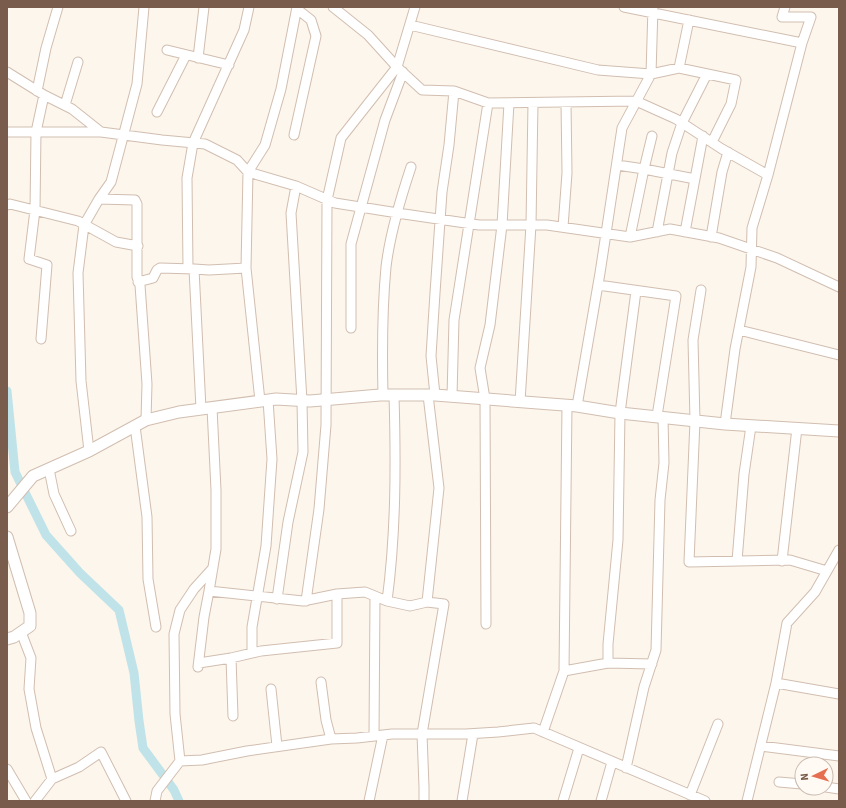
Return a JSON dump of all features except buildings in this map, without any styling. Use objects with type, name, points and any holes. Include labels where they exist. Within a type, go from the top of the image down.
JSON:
[{"type":"street","points":[[41,339],[47,265],[29,259],[35,210],[36,132],[40,93],[46,48],[58,7]]},
{"type":"street","points":[[90,451],[81,381],[78,273],[84,225],[99,199],[112,182],[137,84],[144,7]]},
{"type":"street","points":[[198,58],[204,7]]},
{"type":"street","points":[[249,7],[244,30],[193,143],[187,178],[191,268],[216,490],[216,549],[204,617],[199,666],[252,653],[337,643],[337,594]]},
{"type":"street","points":[[332,7],[368,35],[400,70],[422,90],[454,91],[488,103],[636,101],[676,119],[728,152],[768,174]]},
{"type":"street","points":[[351,328],[351,244],[400,70],[415,7]]},
{"type":"street","points":[[624,7],[652,10],[689,20],[802,43]]},
{"type":"street","points":[[725,424],[739,330],[751,267],[752,228],[768,174],[802,43],[811,18],[782,16],[785,7]]},
{"type":"street","points":[[252,653],[252,627],[266,546],[272,459],[246,268],[248,172],[265,145],[281,89],[297,8],[311,20],[316,36],[294,135]]},
{"type":"street","points":[[543,732],[564,671],[572,406],[598,286],[622,128],[651,74],[652,10]]},
{"type":"street","points":[[679,68],[689,20]]},
{"type":"street","points":[[410,25],[598,70],[651,74],[679,68],[736,80],[731,104],[712,142]]},
{"type":"street","points":[[167,50],[228,66]]},
{"type":"street","points":[[157,112],[186,55]]},
{"type":"street","points":[[65,105],[78,62]]},
{"type":"street","points":[[306,601],[319,509],[327,400],[327,200],[340,138],[400,70]]},
{"type":"street","points":[[657,232],[672,153],[682,123],[707,74]]},
{"type":"street","points":[[8,75],[40,93],[72,108],[101,132]]},
{"type":"street","points":[[427,602],[439,488],[432,395],[431,356],[442,192],[449,145],[454,91]]},
{"type":"street","points":[[452,396],[454,320],[488,103]]},
{"type":"street","points":[[486,624],[485,400],[480,368],[490,325],[502,225],[509,103]]},
{"type":"street","points":[[520,402],[531,225],[532,103]]},
{"type":"street","points":[[563,227],[567,173],[566,103]]},
{"type":"street","points":[[7,132],[101,132],[205,144],[237,160],[248,172],[296,186],[335,203],[469,224],[547,225],[630,237],[670,229],[711,237],[777,258],[839,288]]},
{"type":"street","points":[[630,237],[652,136]]},
{"type":"street","points":[[685,232],[703,136]]},
{"type":"street","points":[[711,237],[722,172],[728,152]]},
{"type":"street","points":[[617,165],[695,179]]},
{"type":"street","points":[[387,601],[396,464],[382,346],[386,266],[396,213],[411,167]]},
{"type":"street","points":[[277,599],[288,522],[303,452],[302,401],[291,213],[296,186]]},
{"type":"street","points":[[99,199],[135,200],[137,204],[137,277],[140,285],[147,384],[146,420]]},
{"type":"street","points":[[7,205],[10,204],[78,221],[116,242],[138,246]]},
{"type":"street","points":[[138,282],[152,278],[160,268],[191,268],[208,270],[246,268]]},
{"type":"street","points":[[598,286],[676,296],[660,417],[664,463],[660,500],[656,650],[644,687],[626,768]]},
{"type":"street","points":[[701,290],[693,340],[695,421],[689,562],[790,560],[827,571]]},
{"type":"street","points":[[608,663],[608,644],[618,540],[620,413],[636,291]]},
{"type":"street","points":[[739,330],[839,355]]},
{"type":"street","points":[[7,507],[32,476],[90,451],[146,420],[179,412],[276,399],[302,401],[389,395],[452,396],[485,400],[572,406],[620,413],[725,424],[839,431]]},
{"type":"street","points":[[135,426],[147,517],[148,579],[156,627]]},
{"type":"street","points":[[737,561],[744,474],[751,426]]},
{"type":"street","points":[[782,561],[797,428]]},
{"type":"street","points":[[49,468],[54,494],[71,531]]},
{"type":"street","points":[[7,537],[30,613],[30,626],[14,637],[7,639]]},
{"type":"street","points":[[746,801],[776,683],[788,623],[814,592],[839,550]]},
{"type":"street","points":[[155,801],[157,791],[180,761],[175,714],[174,634],[180,610],[194,589],[213,568]]},
{"type":"street","points":[[209,591],[306,601],[337,594],[366,592],[387,601],[410,606],[427,602],[444,604],[422,734],[424,801]]},
{"type":"street","points":[[369,801],[378,735],[375,596]]},
{"type":"street","points":[[21,632],[31,658],[29,689],[36,728],[52,780]]},
{"type":"street","points":[[231,658],[233,716]]},
{"type":"street","points":[[564,671],[608,663],[652,664]]},
{"type":"street","points":[[321,682],[326,720],[331,739]]},
{"type":"street","points":[[776,683],[839,694]]},
{"type":"street","points":[[271,689],[277,746]]},
{"type":"street","points":[[690,795],[718,724]]},
{"type":"street","points":[[180,761],[202,760],[277,746],[331,739],[392,734],[473,734],[534,728],[705,801]]},
{"type":"street","points":[[462,801],[473,734]]},
{"type":"street","points":[[761,746],[839,756]]},
{"type":"street","points":[[563,801],[579,748]]},
{"type":"street","points":[[35,801],[52,780],[79,767],[101,752],[126,801]]},
{"type":"street","points":[[601,801],[612,762]]},
{"type":"street","points":[[7,769],[26,801]]},
{"type":"street","points":[[779,782],[794,783]]},
{"type":"waterway","points":[[7,391],[15,472],[46,535],[80,573],[119,610],[134,673],[143,748],[174,790],[179,801]]}]
